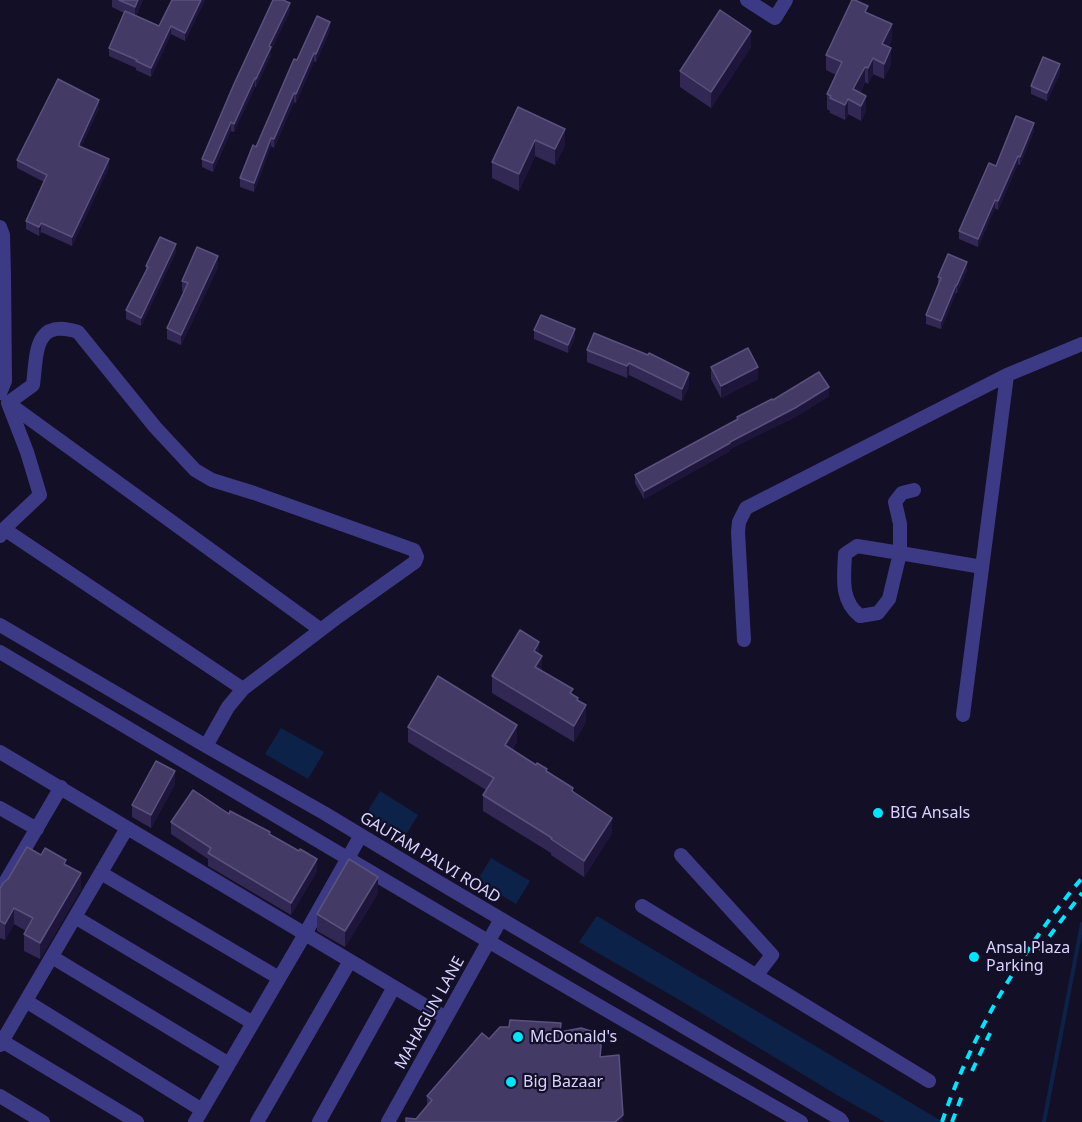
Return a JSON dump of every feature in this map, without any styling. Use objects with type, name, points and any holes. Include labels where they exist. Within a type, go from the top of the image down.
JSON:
[{"type":"street","points":[[747,0],[775,18],[786,0]]},
{"type":"street","points":[[0,227],[3,235],[4,398],[27,452],[40,495],[2,533],[243,688]]},
{"type":"street","points":[[4,398],[33,385],[39,342],[44,335],[52,329],[65,328],[78,332],[155,427],[195,470],[212,480],[414,550],[416,553],[416,562],[243,688],[228,707],[206,746]]},
{"type":"street","points":[[744,640],[738,532],[739,522],[746,508],[1007,375],[1082,344]]},
{"type":"street","points":[[963,715],[1007,375]]},
{"type":"street","points":[[4,398],[321,630]]},
{"type":"street","points":[[914,489],[902,493],[895,502],[900,524],[900,553],[889,599],[878,612],[860,616],[851,609],[843,586],[845,554],[857,546],[900,553],[982,567]]},
{"type":"street","name":"GAUTAM PALVI ROAD","points":[[0,625],[324,813],[842,1122]]},
{"type":"street","points":[[0,652],[347,859],[801,1122]]},
{"type":"street","points":[[0,752],[446,1018]]},
{"type":"street","points":[[0,891],[6,869],[37,829],[61,787]]},
{"type":"street","points":[[0,808],[37,829]]},
{"type":"street","points":[[128,828],[1,1043],[137,1122]]},
{"type":"street","points":[[26,1001],[198,1116],[361,835]]},
{"type":"street","points":[[681,855],[772,955],[756,976]]},
{"type":"street","points":[[101,873],[279,978]]},
{"type":"street","points":[[642,906],[929,1082]]},
{"type":"street","points":[[75,917],[253,1023]]},
{"type":"street","name":"MAHAGUN LANE","points":[[388,1122],[501,919]]},
{"type":"street","points":[[52,957],[229,1064]]},
{"type":"street","points":[[257,1122],[350,961]]},
{"type":"street","points":[[319,1122],[394,987]]},
{"type":"street","points":[[0,1096],[43,1122]]},
{"type":"water","points":[[281,728],[324,752],[308,779],[265,754]]},
{"type":"water","points":[[380,791],[418,815],[404,838],[366,814]]},
{"type":"water","points":[[491,858],[530,881],[516,904],[477,881]]},
{"type":"water","points":[[597,916],[943,1122],[885,1122],[579,942]]},
{"type":"building","points":[[119,0],[138,0],[135,7]]},
{"type":"building","points":[[172,0],[201,0],[185,33],[171,26],[151,68],[109,48],[125,11],[159,26]]},
{"type":"building","points":[[273,0],[290,3],[269,46],[271,47],[234,124],[231,122],[213,163],[202,159],[234,84]]},
{"type":"building","points":[[852,0],[868,6],[865,12],[892,24],[882,44],[891,48],[884,64],[873,58],[868,68],[865,67],[853,89],[866,96],[861,106],[848,99],[845,105],[830,98],[831,96],[827,94],[842,62],[826,55]]},
{"type":"building","points":[[720,10],[751,31],[711,92],[680,71]]},
{"type":"building","points":[[317,16],[330,22],[316,54],[314,53],[296,94],[294,93],[274,139],[271,138],[254,183],[240,178],[253,145],[256,147],[294,59],[297,60]]},
{"type":"building","points":[[1043,57],[1060,64],[1047,93],[1031,86]]},
{"type":"building","points":[[58,79],[99,100],[79,146],[109,159],[72,237],[41,223],[39,227],[26,221],[47,175],[17,160]]},
{"type":"building","points":[[518,107],[565,129],[555,149],[535,140],[519,174],[492,162]]},
{"type":"building","points":[[1016,116],[1034,123],[1020,157],[1018,156],[998,201],[995,200],[978,239],[959,231],[989,163],[996,166]]},
{"type":"building","points":[[160,237],[176,244],[141,318],[126,310]]},
{"type":"building","points":[[197,247],[218,256],[181,335],[167,328],[188,283],[182,281]]},
{"type":"building","points":[[948,254],[967,262],[941,321],[926,315]]},
{"type":"building","points":[[541,315],[575,329],[568,345],[534,330]]},
{"type":"building","points":[[594,333],[648,355],[649,353],[689,373],[682,389],[629,363],[627,366],[587,350]]},
{"type":"building","points":[[748,348],[758,367],[721,386],[711,367]]},
{"type":"building","points":[[819,372],[829,387],[644,491],[635,475],[738,419],[737,417],[773,400]]},
{"type":"building","points":[[520,630],[539,642],[534,651],[542,656],[535,667],[573,689],[570,693],[586,705],[574,726],[492,676]]},
{"type":"building","points":[[438,676],[517,725],[505,745],[536,765],[537,763],[547,769],[546,771],[573,788],[572,791],[612,818],[584,861],[483,795],[494,778],[408,727]]},
{"type":"building","points":[[156,761],[175,771],[151,815],[132,805]]},
{"type":"building","points":[[193,790],[229,814],[230,811],[317,859],[291,903],[208,853],[211,848],[171,822]]},
{"type":"building","points":[[27,847],[41,855],[45,848],[66,860],[64,864],[81,873],[40,943],[24,934],[33,918],[14,908],[5,924],[0,921],[0,889]]},
{"type":"building","points":[[349,859],[378,877],[345,931],[317,914]]},
{"type":"building","points":[[510,1020],[561,1023],[560,1032],[581,1028],[591,1031],[599,1038],[600,1057],[619,1055],[623,1115],[615,1122],[406,1122],[406,1118],[416,1119],[432,1100],[427,1096],[482,1033],[489,1039],[500,1027],[509,1027]]},
{"type":"waterway","points":[[1044,1122],[1082,924]]},
{"type":"railway","points":[[942,1122],[968,1056],[1001,994],[1039,934],[1082,878]]},
{"type":"railway","points":[[1039,950],[1082,893]]},
{"type":"railway","points":[[972,1071],[990,1033]]},
{"type":"railway","points":[[952,1122],[963,1093]]},
{"type":"place","name":"BIG Ansals","points":[[878,813]]},
{"type":"place","name":"Ansal Plaza Parking","points":[[974,957]]},
{"type":"place","name":"McDonald's","points":[[518,1037]]},
{"type":"place","name":"Big Bazaar","points":[[511,1082]]}]
